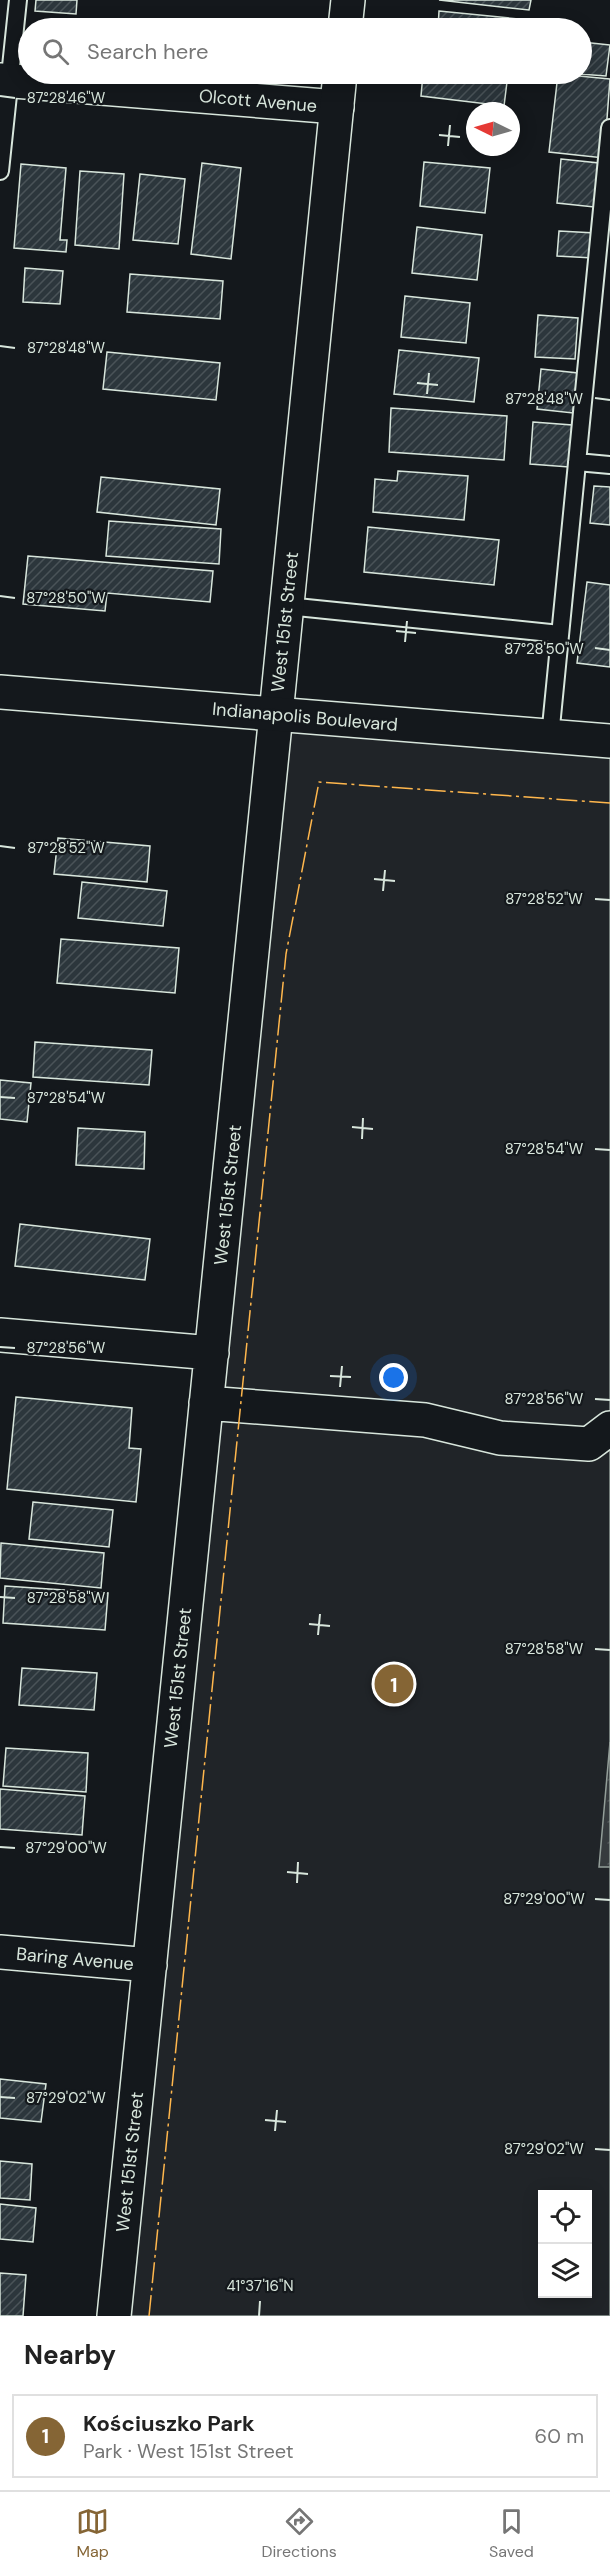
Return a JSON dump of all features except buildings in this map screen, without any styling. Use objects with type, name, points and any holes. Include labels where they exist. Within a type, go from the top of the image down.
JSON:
[{"type":"street","points":[[346,18],[348,0]]},
{"type":"street","name":"Olcott Avenue","points":[[43,84],[337,107]]},
{"type":"street","name":"West 151st Street","points":[[114,2316],[339,84]]},
{"type":"street","name":"Indianapolis Boulevard","points":[[0,692],[610,741]]},
{"type":"street","points":[[0,1335],[212,1353]]},
{"type":"street","points":[[206,1403],[425,1420],[500,1438],[589,1444],[610,1428]]},
{"type":"street","name":"Baring Avenue","points":[[0,1952],[150,1965]]},
{"type":"lane","points":[[0,171],[5,81],[18,0]]},
{"type":"lane","points":[[550,736],[610,128]]},
{"type":"lane","points":[[577,462],[610,465]]},
{"type":"lane","points":[[287,606],[560,634]]},
{"type":"shaded area","points":[[276,714],[610,741],[610,2316],[114,2316]]},
{"type":"water","points":[[610,1742],[610,1867],[599,1867]]},
{"type":"power","points":[[149,2316],[286,954],[319,782],[610,803]]},
{"type":"place","name":"Kościuszko Park","points":[[394,1684]]}]
